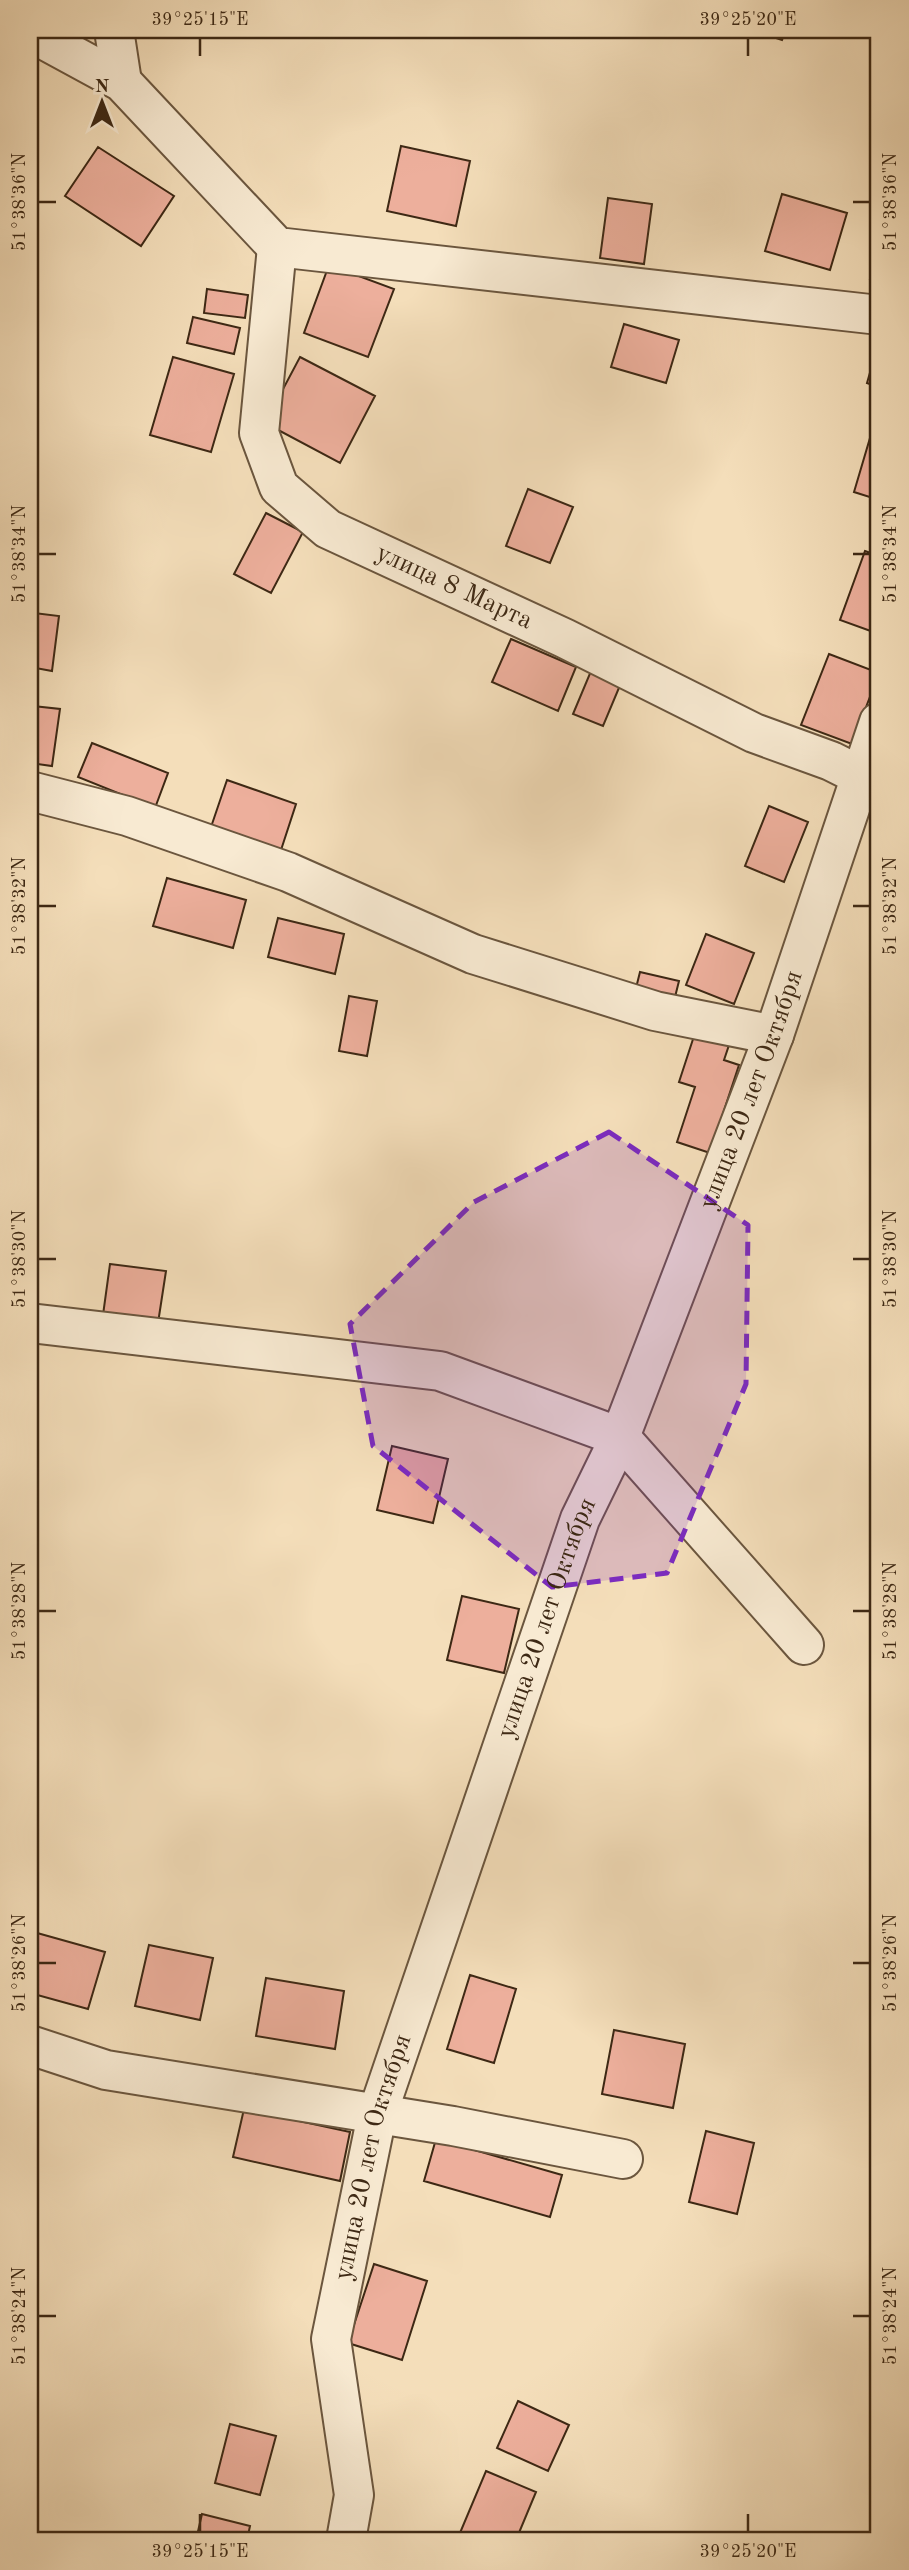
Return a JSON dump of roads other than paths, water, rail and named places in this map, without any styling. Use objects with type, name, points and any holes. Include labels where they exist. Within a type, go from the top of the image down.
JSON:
[{"type":"street","points":[[114,30],[122,82]]},
{"type":"street","points":[[30,32],[122,82],[276,247],[879,315]]},
{"type":"street","name":"улица 8 Марта","points":[[276,247],[259,433],[279,487],[328,529],[564,638],[754,733],[831,761],[861,776]]},
{"type":"street","name":"улица 20 лет Октября","points":[[346,2540],[354,2495],[331,2339],[377,2115],[580,1519],[620,1437],[774,1035],[879,722]]},
{"type":"street","points":[[30,791],[127,816],[288,872],[473,954],[655,1011],[774,1035]]},
{"type":"street","points":[[30,1323],[440,1371],[620,1437],[804,1645]]},
{"type":"street","points":[[30,2045],[106,2070],[453,2126],[623,2159]]}]
